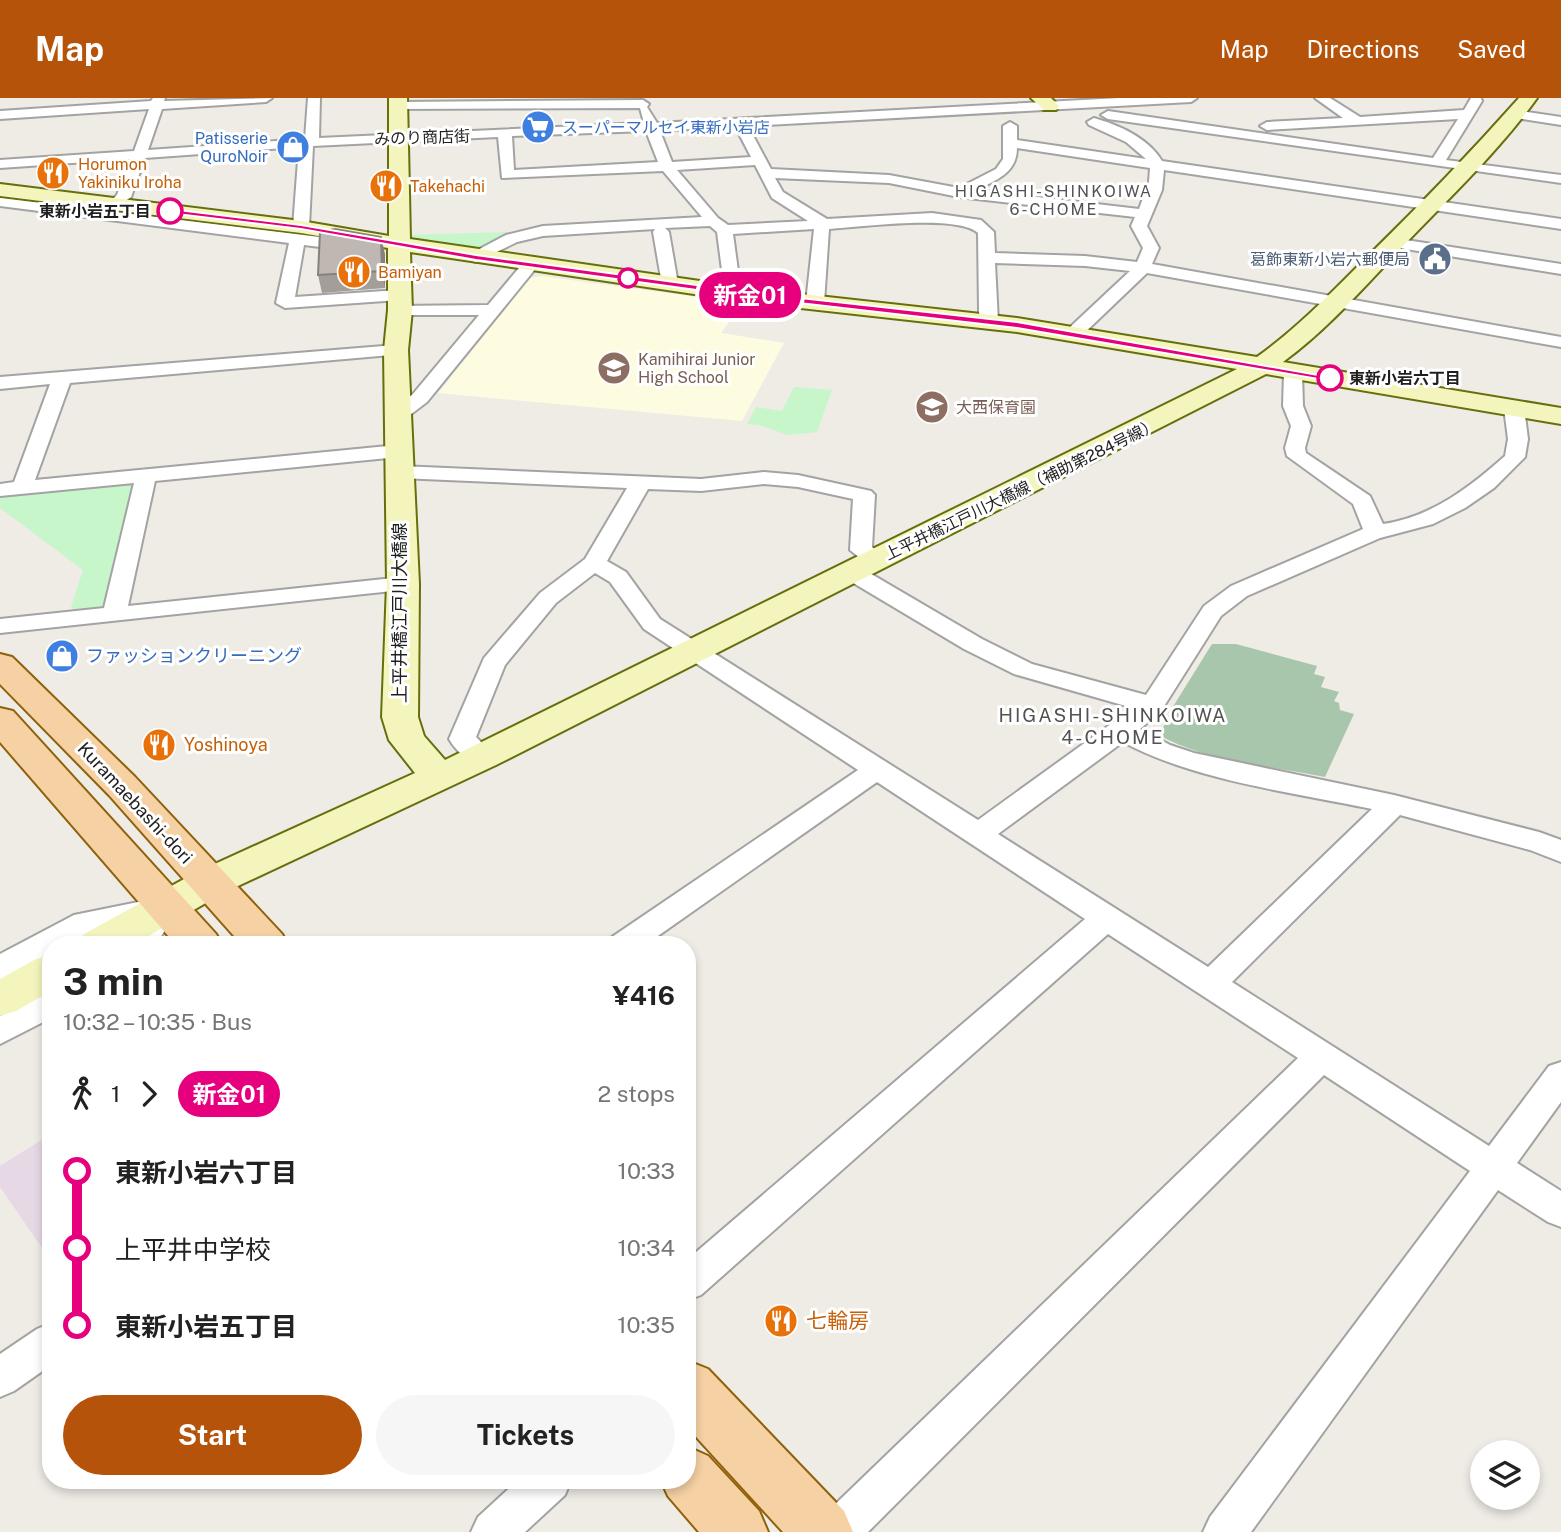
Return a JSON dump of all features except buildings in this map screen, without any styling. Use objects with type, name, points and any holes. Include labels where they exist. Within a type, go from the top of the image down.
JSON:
[{"type":"main road","name":"Kuramaebashi-dori","points":[[0,664],[122,786],[259,936]]},
{"type":"main road","points":[[0,719],[193,936]]},
{"type":"main road","points":[[696,1397],[822,1532]]},
{"type":"main road","points":[[696,1485],[738,1532]]},
{"type":"street","points":[[0,115],[157,102],[266,98]]},
{"type":"street","points":[[280,324],[299,233],[314,98]]},
{"type":"street","points":[[1178,98],[1221,131],[1470,114]]},
{"type":"street","points":[[1045,102],[1191,98]]},
{"type":"street","points":[[1321,98],[1383,137],[1392,156]]},
{"type":"street","points":[[1437,163],[1470,114],[1476,98]]},
{"type":"street","name":"上平井橋江戸川大橋線（補助第284号線）","points":[[439,777],[865,567],[1260,367],[1296,341],[1335,303],[1466,168],[1528,98]]},
{"type":"street","points":[[398,102],[642,101],[667,167],[719,225],[733,293]]},
{"type":"street","points":[[113,205],[124,197],[157,102]]},
{"type":"street","name":"上平井橋江戸川大橋線","points":[[398,102],[400,243],[396,350],[403,584],[400,717],[407,740],[439,777]]},
{"type":"street","points":[[1045,102],[1437,163],[1540,183],[1561,178]]},
{"type":"street","points":[[1045,102],[1115,130],[1148,152],[1157,165],[1156,185],[1139,226],[1151,248],[1143,267],[1073,334]]},
{"type":"street","name":"みのり商店街","points":[[0,164],[398,138],[1000,110],[1045,102]]},
{"type":"street","points":[[1451,104],[1470,114]]},
{"type":"street","points":[[932,218],[936,210],[959,192],[1001,172],[1010,159],[1008,143],[1011,126],[1000,110]]},
{"type":"street","points":[[1514,114],[1546,125],[1561,121]]},
{"type":"street","points":[[740,121],[777,195],[822,223]]},
{"type":"street","points":[[505,133],[507,175],[667,167],[762,167],[890,179],[959,192],[1144,214]]},
{"type":"street","points":[[1008,143],[1557,224]]},
{"type":"street","points":[[0,190],[299,233]]},
{"type":"street","points":[[0,202],[299,233],[361,236],[476,257],[733,293],[989,321],[1561,416]]},
{"type":"street","points":[[476,257],[512,239],[543,231],[932,218],[976,223],[986,232],[988,258],[985,299],[989,321]]},
{"type":"street","points":[[815,303],[822,223]]},
{"type":"street","points":[[661,232],[670,284]]},
{"type":"street","points":[[1392,243],[1561,269]]},
{"type":"street","points":[[988,258],[1085,261],[1143,267],[1561,342]]},
{"type":"street","points":[[399,414],[420,398],[530,265]]},
{"type":"street","points":[[285,303],[399,302],[491,310]]},
{"type":"street","points":[[0,383],[396,350]]},
{"type":"street","points":[[1293,373],[1293,406],[1301,426],[1295,448],[1297,456],[1362,501],[1375,532]]},
{"type":"street","points":[[22,488],[62,378]]},
{"type":"street","points":[[978,835],[1152,705],[1212,611],[1239,591],[1375,532],[1392,530],[1434,516],[1490,481],[1515,457],[1517,447],[1514,408]]},
{"type":"street","points":[[0,491],[146,475],[399,461],[640,484],[701,485],[764,478],[798,481],[864,495],[861,550],[865,567],[973,644],[1023,669],[1152,705]]},
{"type":"street","points":[[114,614],[146,475]]},
{"type":"street","points":[[483,757],[462,739],[492,663],[548,598],[594,563],[640,484]]},
{"type":"street","points":[[594,563],[618,577],[652,624],[692,651],[1561,1211]]},
{"type":"street","points":[[0,626],[403,584]]},
{"type":"street","points":[[1122,730],[1161,751],[1189,761],[1394,804],[1539,842],[1561,852]]},
{"type":"street","points":[[637,936],[876,770]]},
{"type":"street","points":[[115,936],[209,883],[439,777]]},
{"type":"street","points":[[1210,985],[1394,804]]},
{"type":"street","points":[[145,936],[166,907]]},
{"type":"street","points":[[60,936],[85,923],[166,907]]},
{"type":"street","points":[[696,1276],[1107,918]]},
{"type":"street","points":[[0,968],[42,946]]},
{"type":"street","points":[[0,999],[42,985]]},
{"type":"street","points":[[0,1031],[42,990]]},
{"type":"street","points":[[837,1532],[1321,1057]]},
{"type":"street","points":[[1224,1532],[1561,1076]]},
{"type":"street","points":[[0,1377],[42,1348]]},
{"type":"street","points":[[494,1532],[540,1489]]},
{"type":"shaded area","name":"Kamihirai Junior High School","points":[[541,276],[743,303],[721,333],[784,343],[742,421],[438,393],[530,278]]},
{"type":"shaded area","points":[[1212,644],[1236,644],[1317,666],[1314,674],[1325,677],[1321,687],[1339,692],[1334,701],[1339,703],[1340,710],[1354,714],[1325,777],[1217,757],[1157,734]]},
{"type":"shaded area","points":[[42,1140],[42,1248],[0,1187],[0,1166]]},
{"type":"green space","points":[[0,194],[336,236],[318,240],[0,200]]},
{"type":"green space","points":[[508,232],[480,249],[407,240],[408,235]]},
{"type":"green space","points":[[794,387],[832,390],[817,432],[788,435],[759,425],[747,424],[756,407],[782,411]]},
{"type":"green space","points":[[143,477],[107,604],[95,611],[79,613],[71,607],[83,570],[0,508],[0,494]]},
{"type":"bus line","name":"新金01","points":[[170,211],[301,227],[421,249],[755,296],[1017,325],[1330,378]]},
{"type":"place","name":"スーパーマルセイ東新小岩店","points":[[538,127]]},
{"type":"place","name":"Patisserie QuroNoir","points":[[293,147]]},
{"type":"place","name":"Horumon Yakiniku Iroha","points":[[53,173]]},
{"type":"place","name":"Takehachi","points":[[386,186]]},
{"type":"place","name":"東新小岩五丁目","points":[[170,211]]},
{"type":"place","name":"葛飾東新小岩六郵便局","points":[[1435,259]]},
{"type":"place","name":"Bamiyan","points":[[354,272]]},
{"type":"place","name":"Kamihirai Junior High School","points":[[614,368]]},
{"type":"place","name":"東新小岩六丁目","points":[[1330,378]]},
{"type":"place","name":"大西保育園","points":[[932,407]]},
{"type":"place","name":"ファッションクリーニング","points":[[62,656]]},
{"type":"place","name":"Yoshinoya","points":[[159,745]]},
{"type":"place","name":"七輪房","points":[[781,1321]]},
{"type":"district","name":"HIGASHI-SHINKOIWA 6-CHOME","points":[[1054,200]]},
{"type":"district","name":"HIGASHI-SHINKOIWA 4-CHOME","points":[[1113,726]]}]
